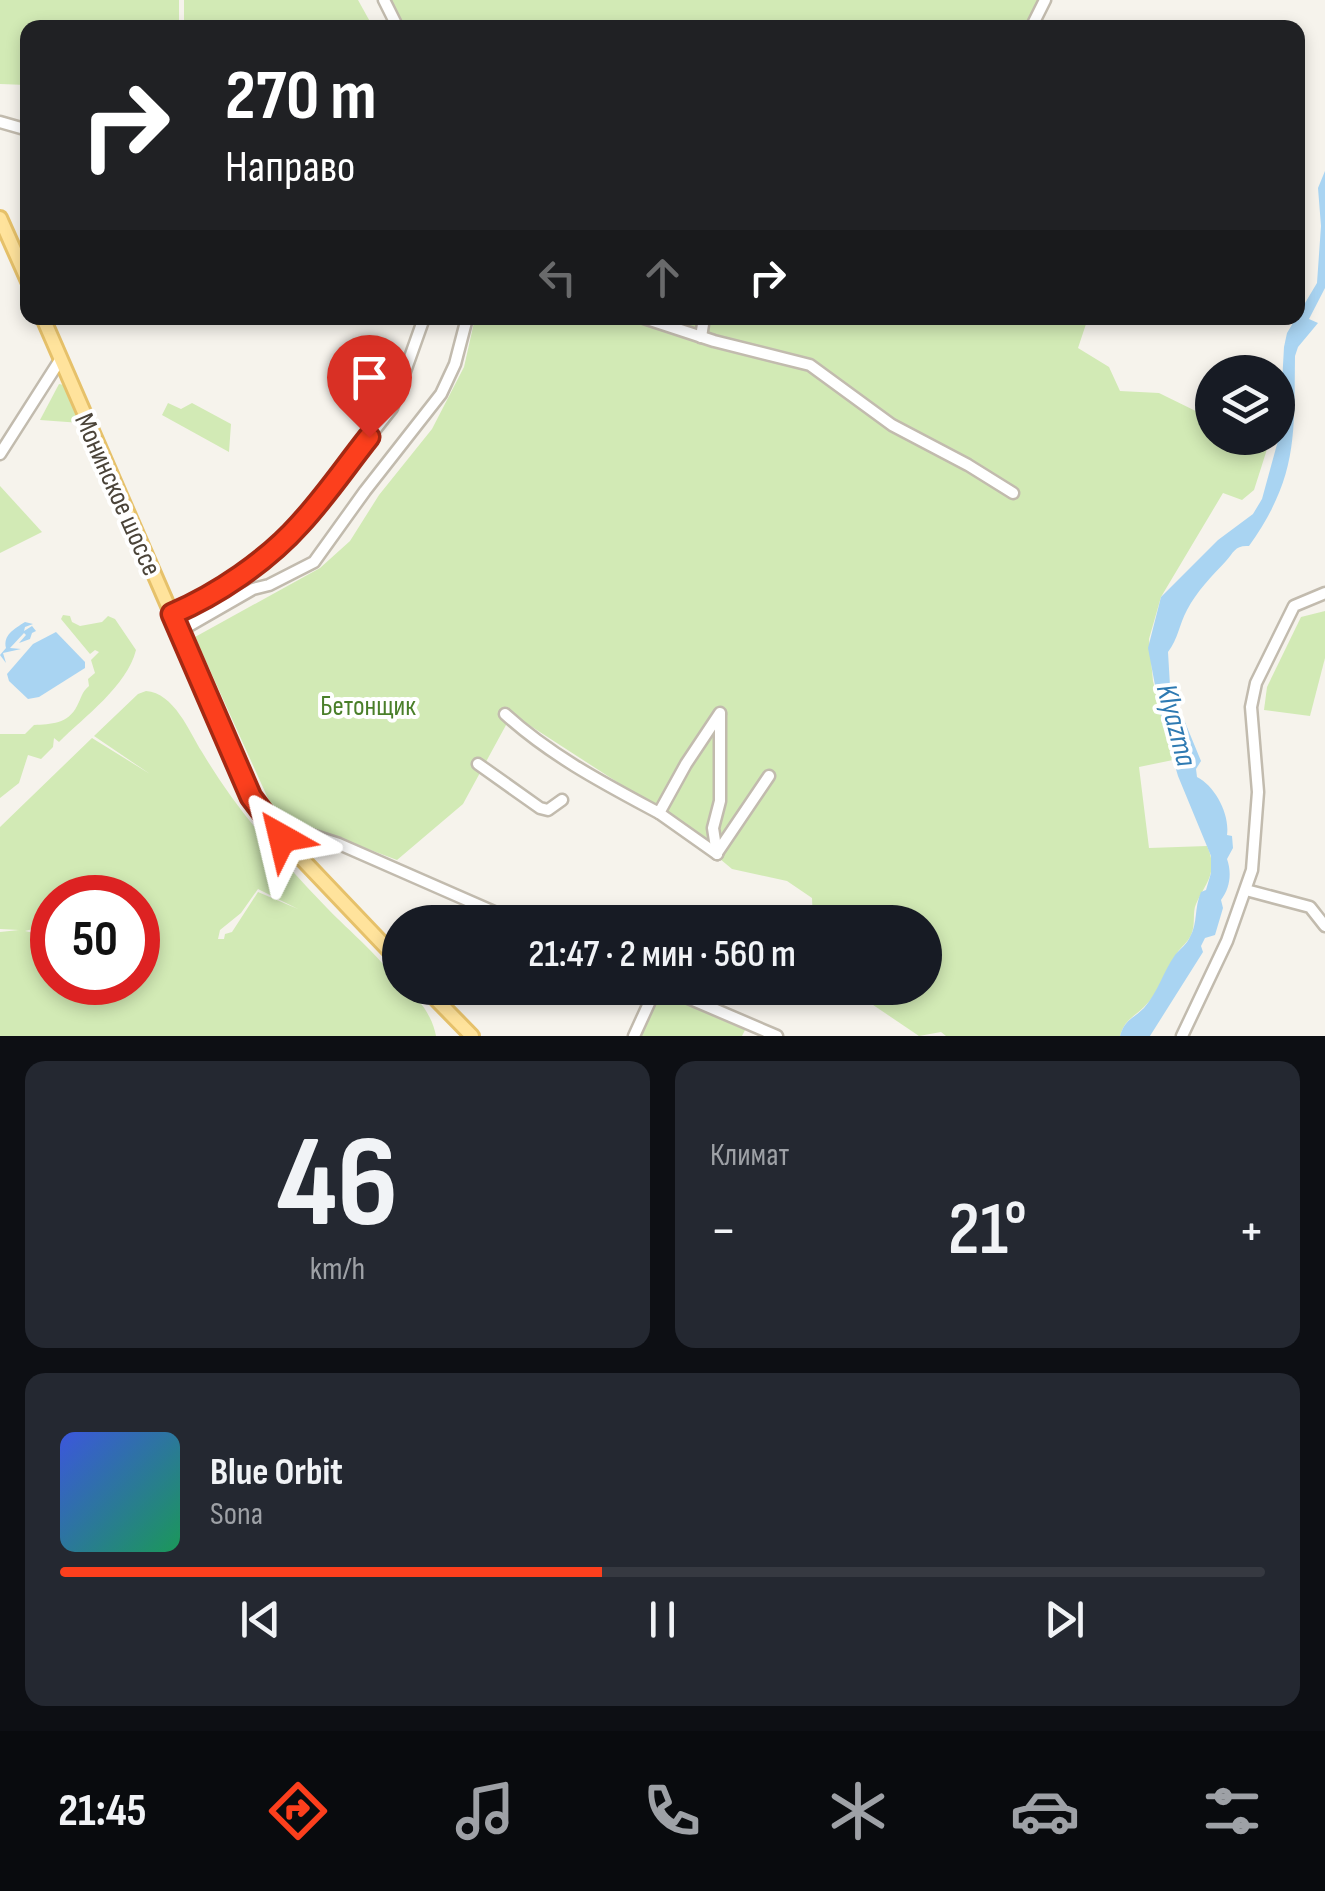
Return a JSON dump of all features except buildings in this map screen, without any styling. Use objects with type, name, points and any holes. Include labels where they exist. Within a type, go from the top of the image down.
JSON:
[{"type":"main road","points":[[0,218],[20,263]]},
{"type":"main road","name":"Монинское шоссе","points":[[45,325],[243,781],[282,838],[382,943]]},
{"type":"main road","points":[[442,1005],[472,1036]]},
{"type":"street","points":[[172,614],[223,586],[300,525],[392,408],[422,325]]},
{"type":"street","points":[[180,631],[253,589],[314,562],[364,490],[441,394],[466,325]]},
{"type":"street","points":[[665,325],[810,365],[892,425],[1013,494]]},
{"type":"street","points":[[701,337],[703,325]]},
{"type":"street","points":[[0,454],[60,360]]},
{"type":"street","points":[[1182,1036],[1227,940],[1252,870],[1258,792],[1250,707],[1256,683],[1294,606],[1325,593]]},
{"type":"street","points":[[659,813],[720,713],[720,801],[713,828],[717,854]]},
{"type":"street","points":[[505,714],[529,736],[590,776],[659,813],[717,854]]},
{"type":"street","points":[[478,764],[540,808],[548,810],[562,800]]},
{"type":"street","points":[[717,854],[768,776]]},
{"type":"street","points":[[267,820],[300,830],[477,905]]},
{"type":"street","points":[[282,838],[288,829],[300,830]]},
{"type":"street","points":[[1246,890],[1310,907],[1325,926]]},
{"type":"street","points":[[634,1036],[648,1005]]},
{"type":"street","points":[[705,1005],[777,1036]]},
{"type":"green space","points":[[0,0],[179,0],[179,20],[20,20],[20,85],[0,84]]},
{"type":"green space","points":[[184,0],[358,0],[369,20],[184,20]]},
{"type":"green space","points":[[381,0],[1041,0],[1031,20],[390,20]]},
{"type":"green space","name":"Бетонщик","points":[[473,325],[1086,325],[1078,348],[1109,367],[1120,391],[1159,393],[1195,411],[1195,455],[1265,455],[1254,490],[1242,500],[1223,493],[1161,597],[1149,639],[1153,681],[1173,760],[1139,767],[1149,848],[1207,846],[1212,863],[1195,908],[1190,938],[1154,995],[1127,1022],[1120,1036],[946,1036],[941,1032],[919,1036],[873,1005],[942,1005],[942,905],[812,905],[812,898],[787,881],[732,869],[665,813],[512,714],[463,804],[397,860],[275,814],[195,637],[320,568],[350,541],[379,495],[432,429],[464,367]]},
{"type":"green space","points":[[59,384],[64,385],[81,423],[40,420]]},
{"type":"green space","points":[[168,403],[181,409],[192,403],[231,424],[229,452],[162,415]]},
{"type":"green space","points":[[0,486],[42,532],[0,553]]},
{"type":"green space","points":[[1325,611],[1325,658],[1310,716],[1264,710],[1267,687],[1301,617]]},
{"type":"green space","points":[[63,615],[80,626],[102,622],[108,616],[115,619],[136,650],[124,676],[104,700],[59,742],[54,738],[53,747],[41,759],[28,755],[19,783],[0,798],[0,734],[25,734],[34,725],[64,720],[73,712],[89,686],[88,679],[95,673],[91,660],[99,652],[90,654],[61,619]]},
{"type":"green space","points":[[146,691],[165,698],[186,724],[215,774],[276,853],[382,963],[382,1005],[422,1005],[436,1036],[0,1036],[0,932],[19,930],[0,929],[0,827],[92,738],[150,774],[94,736],[138,694]],"holes":[[[258,889],[298,909],[258,892],[232,932],[218,939],[220,930],[241,913]]]},
{"type":"green space","points":[[655,1005],[688,1005],[745,1030],[742,1036],[641,1036]]},
{"type":"water","points":[[1325,171],[1325,288],[1309,319],[1318,323],[1295,356],[1284,355],[1292,325],[1305,325],[1305,303],[1317,283],[1321,226],[1318,188]]},
{"type":"water","name":"Klyazma","points":[[1274,455],[1290,455],[1285,477],[1265,521],[1249,546],[1235,550],[1200,590],[1168,652],[1170,686],[1201,761],[1197,777],[1220,802],[1227,835],[1232,836],[1223,908],[1215,935],[1205,938],[1203,952],[1150,1036],[1120,1036],[1127,1023],[1149,1002],[1175,955],[1189,940],[1199,898],[1211,873],[1211,856],[1178,776],[1162,722],[1148,648],[1161,597],[1218,540],[1253,514],[1262,499]]},
{"type":"water","points":[[25,622],[33,624],[24,631],[32,626],[36,631],[30,639],[19,643],[24,633],[10,648],[21,649],[3,653],[6,663],[0,655],[6,648],[6,639]]},
{"type":"water","points":[[56,632],[85,662],[85,668],[39,697],[28,699],[7,674],[33,644]]},
{"type":"route","points":[[282,838],[243,781],[172,614],[196,604],[280,543],[300,525],[369,437]]}]
